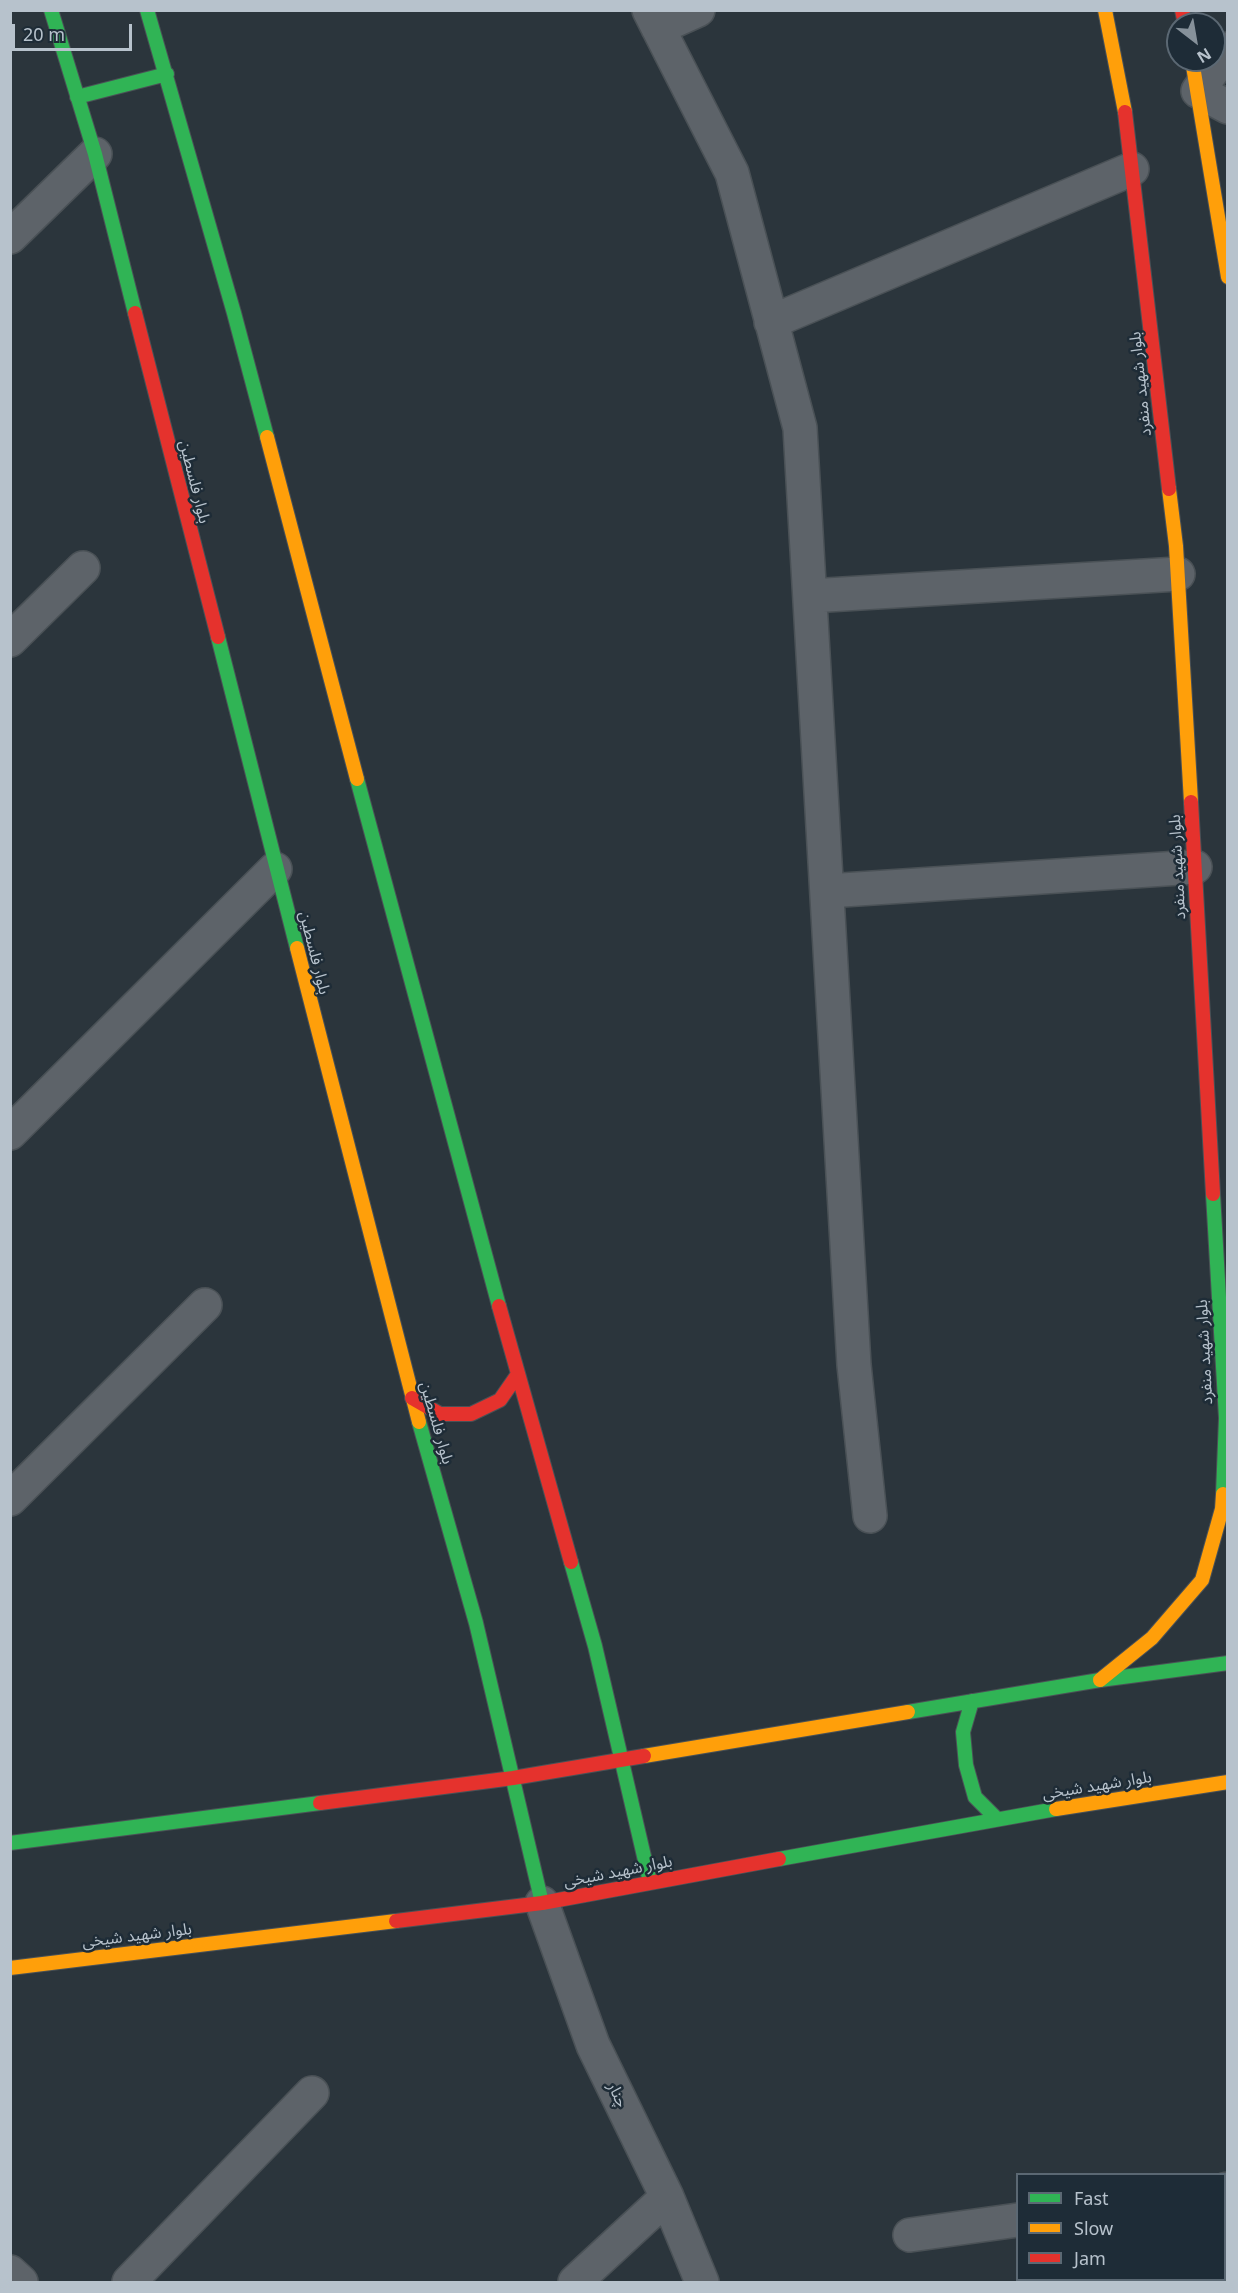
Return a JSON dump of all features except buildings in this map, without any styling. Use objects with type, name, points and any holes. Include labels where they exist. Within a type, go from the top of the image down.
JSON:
[{"type":"main road","name":"بلوار فلسطین","points":[[51,10],[95,154],[275,869],[412,1398],[476,1623],[542,1904]]},
{"type":"main road","points":[[147,10],[237,324],[386,887],[518,1374],[595,1646],[650,1882]]},
{"type":"main road","name":"بلوار شهید منفرد","points":[[1100,1680],[1152,1638],[1202,1580],[1222,1509],[1226,1418],[1178,574],[1126,119],[1105,10]]},
{"type":"main road","points":[[77,97],[167,74]]},
{"type":"main road","points":[[1195,75],[1227,277]]},
{"type":"main road","points":[[1211,1171],[1227,1201]]},
{"type":"main road","points":[[412,1398],[440,1414],[471,1414],[500,1400],[518,1374]]},
{"type":"main road","points":[[10,1843],[513,1778],[1100,1680],[1227,1663]]},
{"type":"main road","points":[[972,1701],[963,1732],[966,1765],[975,1797],[996,1818]]},
{"type":"main road","name":"بلوار شهید شیخی","points":[[10,1968],[542,1904],[996,1818],[1227,1782]]},
{"type":"street","points":[[699,10],[654,19],[732,172],[800,428],[854,1365],[870,1516]]},
{"type":"street","points":[[1227,49],[1195,75],[1227,107]]},
{"type":"street","points":[[10,237],[95,154]]},
{"type":"street","points":[[771,322],[1132,169]]},
{"type":"street","points":[[10,640],[83,568]]},
{"type":"street","points":[[810,596],[1178,574]]},
{"type":"street","points":[[827,891],[1195,867]]},
{"type":"street","points":[[14,1124],[275,869]]},
{"type":"street","points":[[10,1499],[205,1305]]},
{"type":"street","name":"چنار","points":[[542,1904],[593,2045],[667,2197],[702,2283]]},
{"type":"street","points":[[129,2283],[312,2093]]},
{"type":"street","points":[[575,2283],[667,2197]]},
{"type":"street","points":[[910,2235],[1016,2220]]},
{"type":"street","points":[[10,2272],[21,2283]]},
{"type":"traffic: fast","points":[[51,10],[95,154],[135,313]]},
{"type":"traffic: fast","points":[[147,10],[267,437]]},
{"type":"traffic: fast","points":[[77,97],[167,74]]},
{"type":"traffic: fast","points":[[218,637],[297,948]]},
{"type":"traffic: fast","points":[[357,779],[499,1306]]},
{"type":"traffic: fast","points":[[1213,1194],[1226,1418],[1223,1494]]},
{"type":"traffic: fast","points":[[419,1422],[476,1623],[542,1903]]},
{"type":"traffic: fast","points":[[571,1562],[595,1646],[650,1882]]},
{"type":"traffic: fast","points":[[908,1712],[1100,1680],[1228,1663]]},
{"type":"traffic: fast","points":[[972,1701],[963,1732],[966,1765],[975,1797],[996,1818]]},
{"type":"traffic: fast","points":[[10,1843],[320,1803]]},
{"type":"traffic: fast","points":[[779,1859],[1056,1809]]},
{"type":"traffic: slow","points":[[1105,10],[1125,112]]},
{"type":"traffic: slow","points":[[1194,72],[1228,277]]},
{"type":"traffic: slow","points":[[267,437],[357,779]]},
{"type":"traffic: slow","points":[[1169,489],[1176,546],[1191,802]]},
{"type":"traffic: slow","points":[[297,948],[419,1422]]},
{"type":"traffic: slow","points":[[1100,1680],[1152,1638],[1202,1580],[1222,1509],[1223,1494]]},
{"type":"traffic: slow","points":[[644,1756],[908,1712]]},
{"type":"traffic: slow","points":[[1056,1809],[1228,1782]]},
{"type":"traffic: slow","points":[[10,1968],[396,1921]]},
{"type":"traffic: jam","points":[[1125,112],[1169,489]]},
{"type":"traffic: jam","points":[[135,313],[218,637]]},
{"type":"traffic: jam","points":[[1191,802],[1213,1194]]},
{"type":"traffic: jam","points":[[499,1306],[571,1562]]},
{"type":"traffic: jam","points":[[412,1398],[440,1414],[471,1414],[500,1400],[518,1374]]},
{"type":"traffic: jam","points":[[320,1803],[513,1778],[644,1756]]},
{"type":"traffic: jam","points":[[396,1921],[542,1903],[779,1859]]}]
